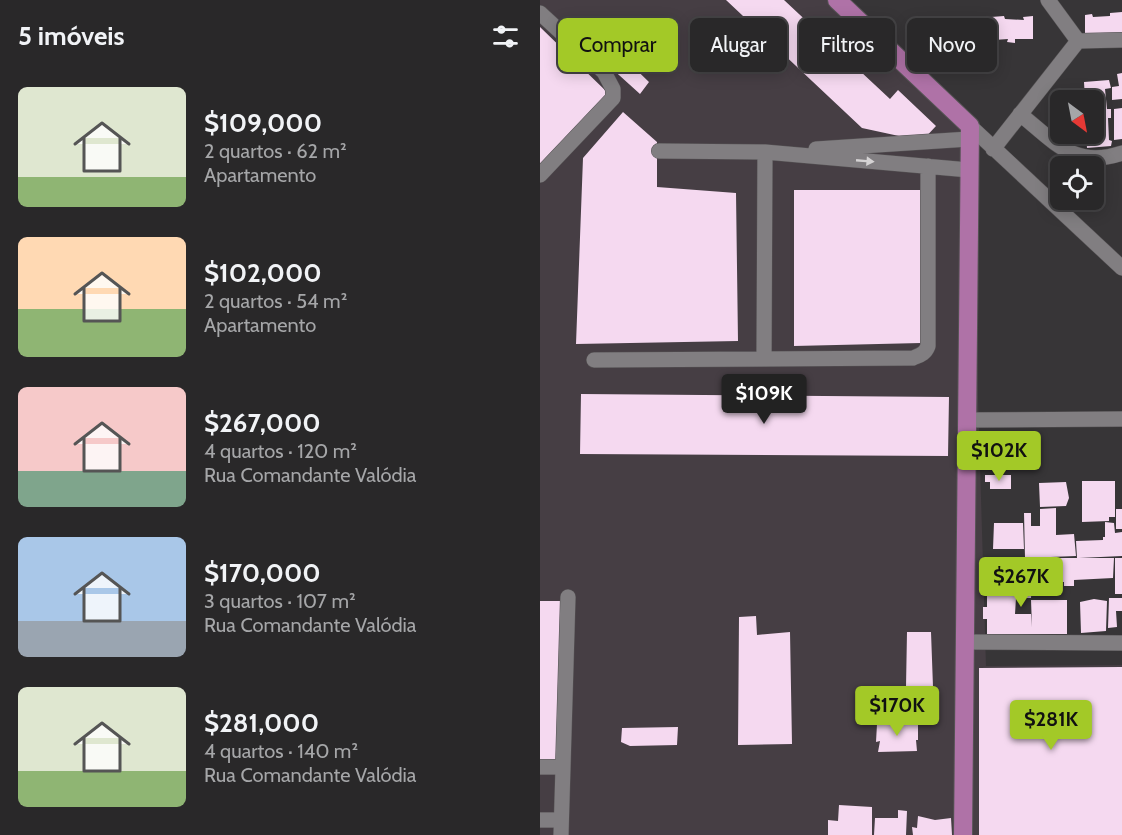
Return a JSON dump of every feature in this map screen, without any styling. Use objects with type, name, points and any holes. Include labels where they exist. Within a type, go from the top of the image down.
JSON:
[{"type":"main road","points":[[837,0],[970,133],[963,835]]},
{"type":"street","points":[[1048,0],[1078,41]]},
{"type":"street","points":[[540,12],[604,72],[613,89],[613,98],[540,175]]},
{"type":"street","points":[[1078,41],[1122,40]]},
{"type":"street","points":[[993,149],[1078,41]]},
{"type":"street","points":[[1020,114],[1068,153],[1084,158],[1110,157],[1122,153]]},
{"type":"street","points":[[765,152],[970,133],[993,149],[1122,268]]},
{"type":"street","points":[[659,151],[765,152],[969,170]]},
{"type":"street","points":[[764,359],[765,152]]},
{"type":"street","points":[[594,360],[912,358],[926,352],[928,346],[927,166]]},
{"type":"street","points":[[967,420],[1122,419]]},
{"type":"street","points":[[540,820],[561,828],[568,597]]},
{"type":"street","points":[[965,642],[1122,643]]},
{"type":"street","points":[[540,767],[563,767]]},
{"type":"shaded area","points":[[540,0],[835,0],[854,18],[799,18],[799,72],[895,72],[895,56],[907,67],[907,72],[912,72],[970,126],[986,666],[1122,665],[1122,835],[540,835]]},
{"type":"building","points":[[726,0],[784,0],[803,18],[799,18],[799,69],[787,57],[787,18],[745,18]]},
{"type":"building","points":[[1122,12],[1122,35],[1085,37],[1085,15],[1110,16],[1110,13]]},
{"type":"building","points":[[1004,16],[1005,19],[1024,20],[1023,17],[1033,16],[1033,39],[1015,39],[1015,43],[1007,42],[1008,39],[997,40],[997,18],[991,17]]},
{"type":"building","points":[[540,27],[558,44],[558,72],[586,72],[609,94],[540,169]]},
{"type":"building","points":[[616,72],[639,72],[649,82],[640,94]]},
{"type":"building","points":[[802,72],[861,72],[890,99],[898,90],[936,126],[922,141],[862,128]]},
{"type":"building","points":[[1122,73],[1122,99],[1112,100],[1112,87],[1119,86],[1117,74]]},
{"type":"building","points":[[1109,80],[1111,88],[1105,89],[1107,109],[1111,109],[1111,118],[1108,118],[1111,146],[1087,148],[1087,144],[1104,144],[1104,90],[1084,90],[1084,82]]},
{"type":"building","points":[[1122,108],[1122,139],[1114,140],[1114,109]]},
{"type":"building","points":[[623,112],[657,142],[657,187],[736,193],[738,341],[576,344],[583,158]]},
{"type":"building","points":[[794,190],[921,190],[921,343],[794,346]]},
{"type":"building","points":[[581,394],[949,397],[948,456],[580,454]]},
{"type":"building","points":[[985,475],[1011,475],[1011,489],[990,489],[990,482],[985,482]]},
{"type":"building","points":[[1082,481],[1115,481],[1115,517],[1109,517],[1109,521],[1082,522]]},
{"type":"building","points":[[1066,482],[1069,498],[1066,506],[1040,507],[1039,483]]},
{"type":"building","points":[[1056,508],[1056,535],[1074,534],[1076,556],[1025,558],[1024,513],[1031,513],[1031,526],[1040,526],[1040,509]]},
{"type":"building","points":[[1116,509],[1122,509],[1122,529],[1116,529]]},
{"type":"building","points":[[1105,522],[1114,523],[1115,533],[1122,532],[1122,556],[1079,558],[1114,558],[1113,578],[1074,580],[1074,586],[1064,586],[1064,582],[1060,582],[1060,570],[1034,570],[1034,558],[1077,558],[1076,541],[1103,540]]},
{"type":"building","points":[[994,523],[1023,523],[1024,549],[993,549]]},
{"type":"building","points":[[1115,558],[1122,558],[1122,594],[1115,594]]},
{"type":"building","points":[[1018,565],[1019,581],[1011,581],[1011,583],[1032,583],[1031,598],[1016,598],[1015,614],[1031,614],[1032,627],[1031,600],[1067,600],[1067,634],[987,634],[987,619],[983,619],[983,607],[987,607],[987,595],[993,595],[992,583],[1004,583],[1004,580],[992,581],[992,567]]},
{"type":"building","points":[[1109,598],[1122,598],[1122,611],[1116,611],[1117,627],[1108,628]]},
{"type":"building","points":[[1094,599],[1107,601],[1106,631],[1081,633],[1080,602]]},
{"type":"building","points":[[540,601],[561,601],[557,762],[540,762]]},
{"type":"building","points":[[756,616],[757,635],[790,632],[792,744],[738,745],[739,617]]},
{"type":"building","points":[[907,632],[931,632],[933,687],[936,687],[935,720],[898,718],[898,688],[906,687]]},
{"type":"building","points":[[1122,667],[1122,835],[979,835],[979,668]]},
{"type":"building","points":[[877,724],[918,724],[917,751],[878,752],[880,741],[876,742]]},
{"type":"building","points":[[678,727],[677,745],[630,746],[621,742],[622,728]]},
{"type":"building","points":[[839,805],[872,807],[872,835],[828,835],[828,820],[838,821]]},
{"type":"building","points":[[898,810],[907,811],[906,835],[874,835],[875,818],[898,818]]},
{"type":"building","points":[[918,816],[935,820],[951,818],[952,835],[913,835],[912,827],[917,828]]}]
